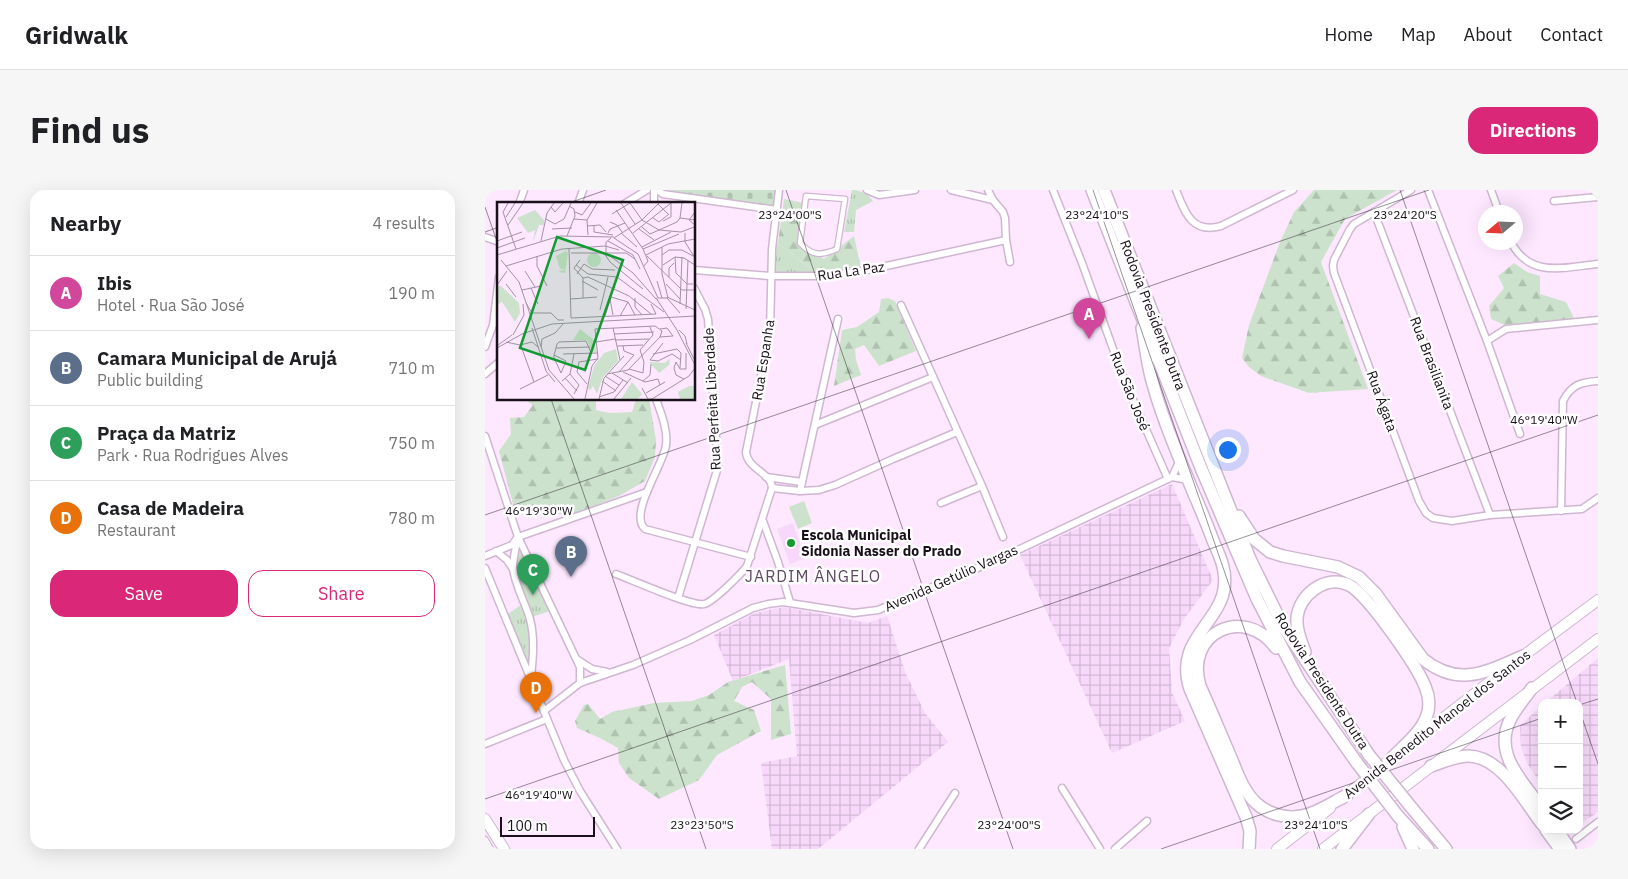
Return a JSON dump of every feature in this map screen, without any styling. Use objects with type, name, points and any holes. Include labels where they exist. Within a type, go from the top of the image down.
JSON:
[{"type":"highway","name":"Rodovia Presidente Dutra","points":[[1093,190],[1201,468],[1240,563],[1274,634],[1300,682],[1357,763],[1398,816],[1428,849]]},
{"type":"highway","name":"Rodovia Presidente Dutra","points":[[1105,190],[1211,464],[1250,558],[1284,628],[1369,755],[1446,849]]},
{"type":"highway","points":[[1139,307],[1151,377],[1180,460],[1222,561],[1225,580],[1223,594],[1218,607],[1195,638],[1189,650],[1186,662],[1187,675],[1190,689],[1246,817],[1250,831],[1249,849]]},
{"type":"highway","points":[[1211,464],[1246,528],[1259,544],[1277,554],[1338,567],[1359,578],[1376,594],[1423,660],[1433,667],[1453,675],[1474,675],[1523,656]]},
{"type":"highway","points":[[1314,674],[1298,632],[1296,620],[1298,609],[1307,594],[1321,585],[1338,583],[1349,585],[1365,598],[1393,635],[1426,688],[1429,702],[1427,715],[1420,729],[1391,759]]},
{"type":"highway","points":[[1300,682],[1267,638],[1257,631],[1247,628],[1229,628],[1213,636],[1201,650],[1197,662],[1200,686],[1239,776],[1255,802],[1276,814],[1296,817],[1314,812],[1347,795]]},
{"type":"highway","points":[[1532,688],[1511,718],[1506,731],[1505,745],[1510,765],[1538,803]]},
{"type":"highway","points":[[1431,766],[1463,756],[1478,757],[1489,761],[1500,768],[1538,819]]},
{"type":"highway","points":[[1342,849],[1369,814]]},
{"type":"highway","points":[[1398,816],[1413,849]]},
{"type":"highway","points":[[1549,834],[1560,849]]},
{"type":"highway","points":[[1562,834],[1573,844]]},
{"type":"main road","name":"Avenida Benedito Manoel dos Santos","points":[[1277,849],[1523,656],[1598,600]]},
{"type":"main road","name":"Avenida Benedito Manoel dos Santos","points":[[1323,849],[1598,639]]},
{"type":"main road","points":[[485,819],[504,849]]},
{"type":"street","points":[[520,202],[524,190]]},
{"type":"street","points":[[627,202],[647,190]]},
{"type":"street","points":[[655,190],[663,194],[777,210]]},
{"type":"street","name":"Rua Espanha","points":[[772,488],[771,483],[748,460],[747,452],[770,331],[770,276],[779,190]]},
{"type":"street","points":[[870,191],[879,195],[915,190]]},
{"type":"street","points":[[951,190],[993,200]]},
{"type":"street","points":[[988,190],[1005,218],[1005,240],[1010,262]]},
{"type":"street","name":"Rua São José","points":[[1053,190],[1125,382],[1170,478]]},
{"type":"street","points":[[1176,190],[1183,209],[1193,223],[1203,228],[1221,226],[1293,190]]},
{"type":"street","name":"Rua Ágata","points":[[1411,190],[1357,221],[1350,229],[1334,260],[1333,266],[1419,501],[1426,513],[1433,518],[1443,520],[1561,511],[1582,509],[1598,498]]},
{"type":"street","points":[[1428,190],[1487,342],[1520,434]]},
{"type":"street","points":[[1491,190],[1496,205]]},
{"type":"street","points":[[806,196],[845,200],[837,249],[825,254],[807,251],[799,242],[805,203],[806,196]]},
{"type":"street","points":[[1554,201],[1598,197]]},
{"type":"street","name":"Rua Brasilianita","points":[[1374,212],[1490,515]]},
{"type":"street","points":[[485,237],[497,241]]},
{"type":"street","name":"Rua La Paz","points":[[695,270],[770,276],[832,276],[1005,240]]},
{"type":"street","points":[[1515,250],[1529,264],[1540,268],[1598,264]]},
{"type":"street","name":"Rua Perfeita Liberdade","points":[[678,598],[718,467],[709,319],[695,290]]},
{"type":"street","points":[[485,347],[489,341],[493,325],[497,297]]},
{"type":"street","points":[[901,305],[1003,537]]},
{"type":"street","points":[[800,491],[838,320]]},
{"type":"street","points":[[1487,342],[1495,335],[1506,330],[1598,320]]},
{"type":"street","points":[[485,374],[497,364]]},
{"type":"street","points":[[815,425],[933,377]]},
{"type":"street","points":[[1561,511],[1563,401],[1571,390],[1579,384],[1598,381]]},
{"type":"street","points":[[656,400],[665,430],[666,445],[665,452],[647,492],[640,517],[641,525],[645,529],[751,557]]},
{"type":"street","points":[[616,574],[678,598],[698,604],[706,604],[747,566],[763,521],[772,488],[800,491],[819,490],[835,485],[957,432]]},
{"type":"street","points":[[485,436],[518,537],[580,668],[580,683]]},
{"type":"street","points":[[1180,460],[1170,478],[1189,480]]},
{"type":"street","points":[[765,477],[802,482]]},
{"type":"street","name":"Avenida Getúlio Vargas","points":[[544,711],[580,683],[633,666],[753,608],[768,604],[790,602],[854,613],[878,610],[999,558],[1170,478]]},
{"type":"street","points":[[941,503],[982,486]]},
{"type":"street","points":[[485,556],[512,545],[518,537],[647,492]]},
{"type":"street","points":[[763,521],[790,602]]},
{"type":"street","points":[[514,572],[513,558],[518,537]]},
{"type":"street","points":[[496,551],[507,560],[514,572],[532,629],[534,652],[531,678]]},
{"type":"street","points":[[485,568],[571,776],[617,849]]},
{"type":"street","points":[[576,659],[592,669],[611,673]]},
{"type":"street","points":[[485,744],[547,719]]},
{"type":"street","points":[[1062,788],[1100,849]]},
{"type":"street","points":[[919,849],[955,793]]},
{"type":"street","points":[[1115,849],[1147,820]]},
{"type":"street","points":[[1573,844],[1598,822]]},
{"type":"street","points":[[485,839],[491,849]]},
{"type":"shaded area","points":[[1172,484],[1213,580],[1184,619],[1169,648],[1172,692],[1185,721],[1112,753],[1020,555]]},
{"type":"shaded area","name":"Escola Municipal Sidonia Nasser do Prado","points":[[793,523],[805,558],[790,564],[777,529]]},
{"type":"shaded area","points":[[784,607],[868,623],[887,616],[906,674],[925,713],[948,742],[818,849],[772,849],[761,763],[797,756],[789,659],[733,681],[714,635],[755,613]]},
{"type":"shaded area","points":[[1598,658],[1598,812],[1583,822],[1583,699],[1550,699]]},
{"type":"shaded area","points":[[1538,709],[1538,780],[1527,763],[1521,747],[1520,726]]},
{"type":"green space","points":[[665,190],[775,190],[773,206],[666,192]]},
{"type":"green space","points":[[852,190],[864,193],[873,201],[856,210],[854,232],[844,232]]},
{"type":"green space","points":[[1314,190],[1397,190],[1345,219],[1321,262],[1368,389],[1309,393],[1261,376],[1249,367],[1242,358],[1249,325],[1280,242],[1294,212]]},
{"type":"green space","points":[[784,199],[804,203],[798,241],[824,259],[854,236],[861,268],[830,275],[817,274],[778,243]]},
{"type":"green space","points":[[778,243],[817,274],[772,278],[773,260]]},
{"type":"green space","points":[[1514,263],[1527,272],[1540,276],[1540,294],[1566,302],[1575,320],[1509,327],[1491,319],[1489,306],[1504,288],[1498,276]]},
{"type":"green space","points":[[888,298],[895,301],[916,351],[879,366],[864,345],[855,349],[861,375],[834,386],[842,330],[857,327],[879,312],[881,299]]},
{"type":"green space","points":[[526,400],[596,400],[596,410],[609,413],[632,412],[636,400],[649,400],[656,440],[655,457],[645,481],[619,496],[569,516],[513,504],[499,451],[511,434],[510,418],[524,417],[533,405]]},
{"type":"green space","points":[[804,501],[812,523],[798,529],[789,507]]},
{"type":"green space","points":[[519,544],[550,611],[532,617],[517,578],[516,567]]},
{"type":"green space","points":[[522,604],[531,632],[529,668],[508,614]]},
{"type":"green space","points":[[785,665],[791,734],[771,740],[771,699],[752,682],[742,687],[734,701],[754,710],[761,731],[717,755],[699,780],[659,799],[629,778],[619,763],[618,748],[577,728],[575,721],[584,705],[588,704],[600,719],[612,712],[654,703],[692,701],[709,695],[728,682]]},
{"type":"place","name":"Ibis","points":[[1089,339]]},
{"type":"place","name":"Escola Municipal Sidonia Nasser do Prado","points":[[791,543]]},
{"type":"place","name":"Camara Municipal de Arujá","points":[[571,577]]},
{"type":"place","name":"Praça da Matriz","points":[[533,595]]},
{"type":"place","name":"Casa de Madeira","points":[[536,713]]},
{"type":"district","name":"JARDIM ÂNGELO","points":[[813,576]]}]
